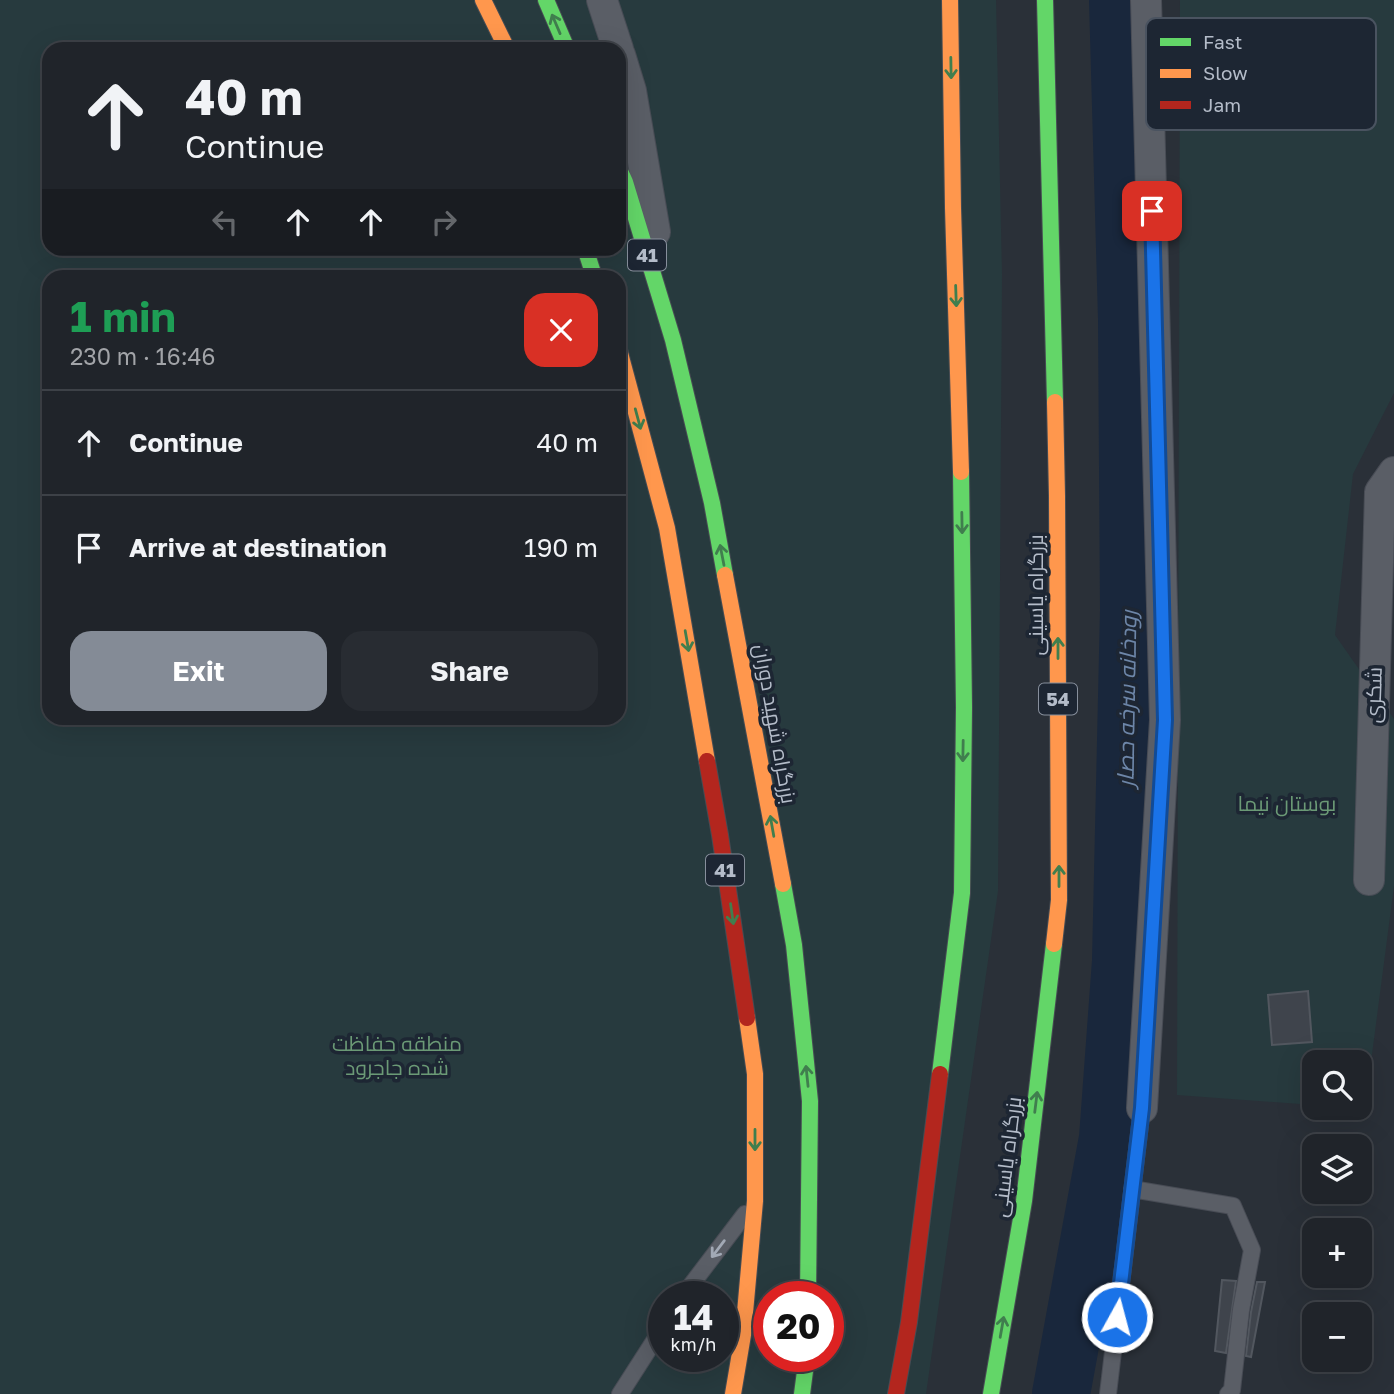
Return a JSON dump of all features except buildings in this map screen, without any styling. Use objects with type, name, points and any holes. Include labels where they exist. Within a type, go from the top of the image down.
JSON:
[{"type":"highway","points":[[546,0],[564,42]]},
{"type":"highway","points":[[896,1394],[911,1309],[961,893],[964,707],[961,444],[953,208],[950,0]]},
{"type":"highway","name":"بزرگراه یاسینی","points":[[990,1394],[1024,1201],[1059,900],[1057,496],[1045,0]]},
{"type":"highway","points":[[477,5],[502,42]]},
{"type":"highway","name":"بزرگراه شهید دوران","points":[[626,185],[673,340],[712,503],[794,945],[810,1101],[808,1281]]},
{"type":"highway","name":"41","points":[[626,376],[667,528],[720,835],[755,1074],[755,1201],[743,1335],[733,1394]]},
{"type":"highway","points":[[802,1394],[805,1372]]},
{"type":"street","points":[[602,0],[616,42]]},
{"type":"street","points":[[1146,0],[1146,18]]},
{"type":"street","points":[[626,75],[673,340]]},
{"type":"street","points":[[1142,1108],[1165,720],[1149,130]]},
{"type":"street","name":"شکری","points":[[1368,880],[1380,492],[1394,472]]},
{"type":"lane","points":[[477,5],[496,42]]},
{"type":"lane","points":[[1108,1394],[1142,1108]]},
{"type":"lane","points":[[1132,1189],[1233,1206],[1252,1250],[1241,1310],[1233,1390],[1228,1394]]},
{"type":"lane","points":[[694,1281],[755,1201]]},
{"type":"lane","points":[[620,1394],[648,1350]]},
{"type":"green space","name":"منطقه حفاظت شده جاجرود","points":[[0,0],[996,0],[1002,274],[998,891],[926,1394],[0,1394]]},
{"type":"green space","name":"بوستان نیما","points":[[1180,0],[1394,0],[1394,393],[1353,474],[1335,635],[1394,719],[1394,886],[1372,1054],[1372,1050],[1302,1050],[1302,1104],[1177,1095],[1180,130],[1376,130],[1376,18],[1180,18]]},
{"type":"waterway","name":"رودخانه سرخه حصار","points":[[1061,1394],[1108,1138],[1121,961],[1129,610],[1127,319],[1118,0]]},
{"type":"traffic: fast","points":[[546,0],[564,42]]},
{"type":"traffic: fast","points":[[1045,0],[1055,402]]},
{"type":"traffic: fast","points":[[626,185],[673,340],[712,503],[725,575]]},
{"type":"traffic: fast","points":[[588,256],[592,270]]},
{"type":"traffic: fast","points":[[940,1074],[962,893],[964,707],[961,472]]},
{"type":"traffic: fast","points":[[783,884],[794,945],[810,1101],[808,1281]]},
{"type":"traffic: fast","points":[[991,1394],[1024,1201],[1054,944]]},
{"type":"traffic: fast","points":[[802,1394],[805,1372]]},
{"type":"traffic: slow","points":[[483,0],[504,42]]},
{"type":"traffic: slow","points":[[950,0],[961,472]]},
{"type":"traffic: slow","points":[[626,375],[667,528],[707,761]]},
{"type":"traffic: slow","points":[[1054,944],[1059,900],[1055,402]]},
{"type":"traffic: slow","points":[[725,575],[783,884]]},
{"type":"traffic: slow","points":[[733,1394],[743,1335],[755,1201],[755,1074],[747,1018]]},
{"type":"traffic: jam","points":[[707,761],[747,1018]]},
{"type":"traffic: jam","points":[[896,1394],[909,1322],[940,1074]]},
{"type":"route","points":[[1117,1317],[1142,1108],[1165,720],[1152,211]]}]
